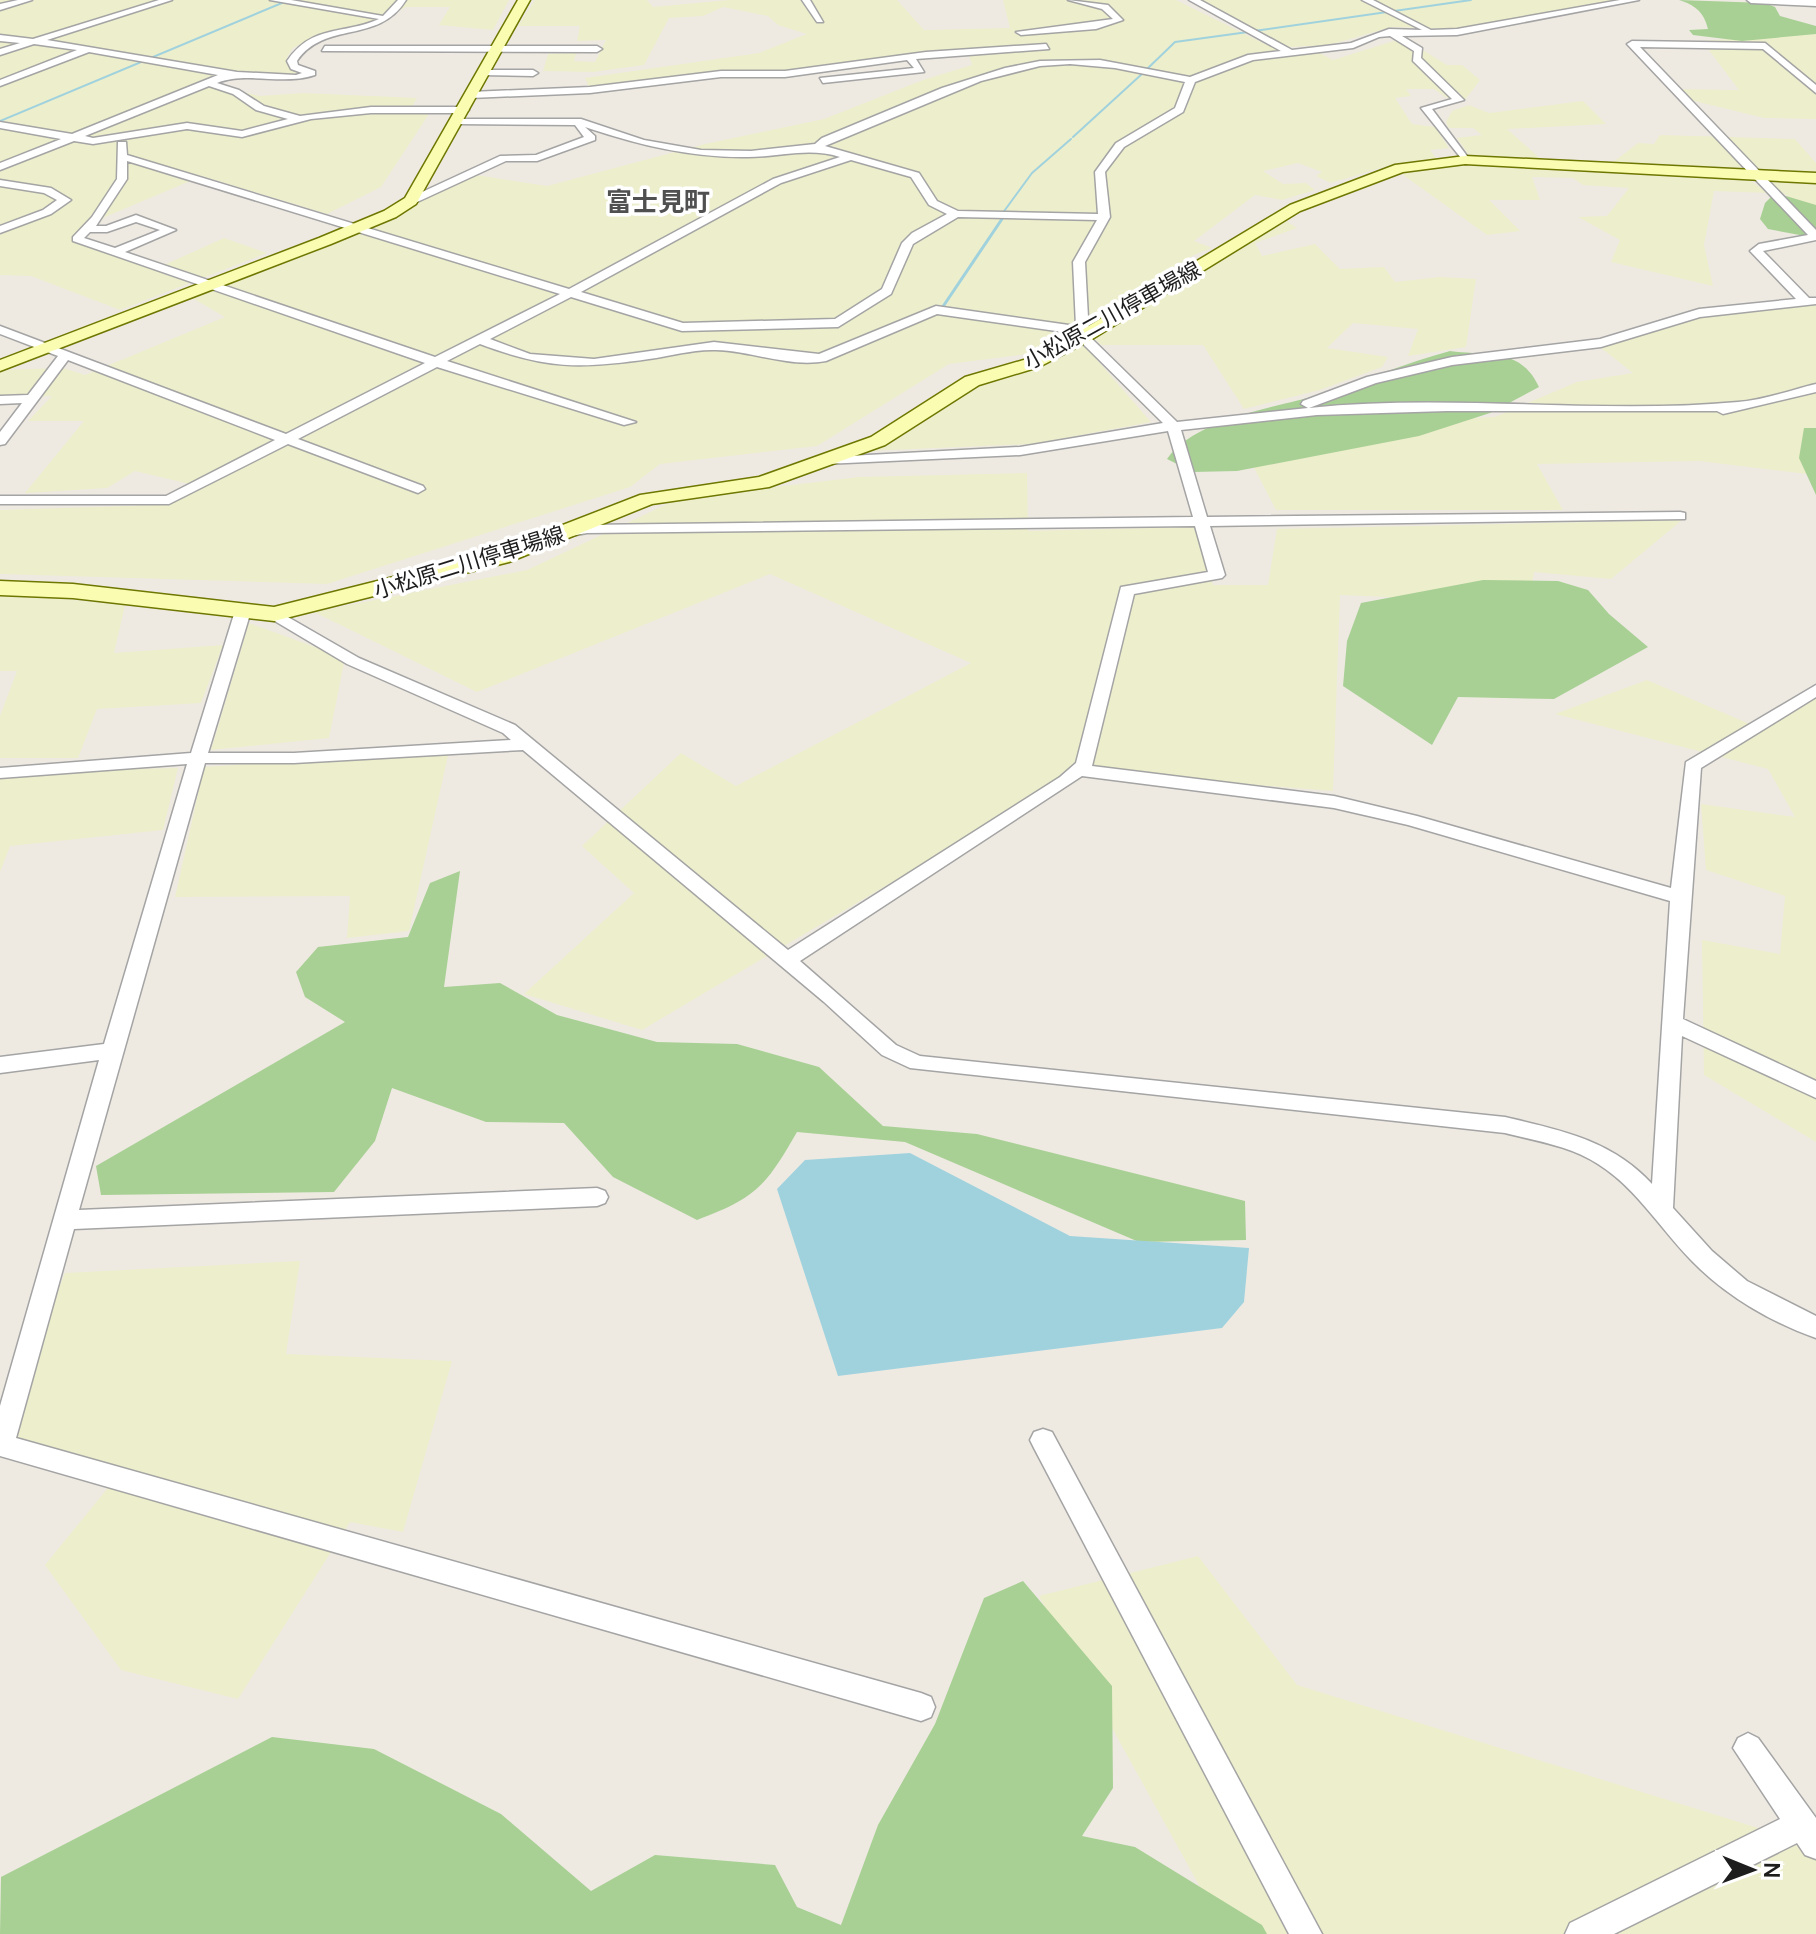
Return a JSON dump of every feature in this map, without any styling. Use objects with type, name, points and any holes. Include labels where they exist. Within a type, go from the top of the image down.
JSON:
[{"type":"main road","points":[[0,366],[357,228],[411,201],[524,0]]},
{"type":"main road","name":"小松原二川停車場線","points":[[0,588],[73,591],[274,614],[501,557],[571,532],[647,499],[762,483],[830,461],[878,441],[972,381],[1033,363],[1318,196],[1400,168],[1465,160],[1750,172],[1816,178]]},
{"type":"street","points":[[0,7],[28,0]]},
{"type":"street","points":[[0,52],[168,0]]},
{"type":"street","points":[[0,38],[89,49],[230,74],[306,78],[312,73],[294,67],[292,61],[297,49],[333,33],[387,17],[402,0]]},
{"type":"street","points":[[806,0],[820,20]]},
{"type":"street","points":[[1068,61],[1021,32],[1096,26],[1119,20],[1105,7],[1072,0]]},
{"type":"street","points":[[1193,0],[1288,51]]},
{"type":"street","points":[[1366,0],[1431,31]]},
{"type":"street","points":[[1563,0],[1586,10]]},
{"type":"street","points":[[818,147],[826,140],[966,81],[1068,61],[1191,80],[1242,59],[1288,51],[1328,49],[1389,32],[1457,32],[1635,0]]},
{"type":"street","points":[[1751,0],[1816,3]]},
{"type":"street","points":[[283,1],[387,17]]},
{"type":"street","points":[[1389,32],[1419,50],[1416,59],[1459,100],[1426,108],[1465,160]]},
{"type":"street","points":[[1811,301],[1756,251],[1763,246],[1816,237],[1750,172],[1632,44],[1765,46],[1815,89]]},
{"type":"street","points":[[464,109],[721,74],[785,74],[909,57],[1046,47]]},
{"type":"street","points":[[0,83],[89,49]]},
{"type":"street","points":[[325,49],[597,49]]},
{"type":"street","points":[[798,85],[811,80],[921,70],[909,57]]},
{"type":"street","points":[[483,73],[533,73]]},
{"type":"street","points":[[0,167],[230,74]]},
{"type":"street","points":[[1082,334],[1079,262],[1104,217],[1100,172],[1120,145],[1179,110],[1191,80]]},
{"type":"street","points":[[209,83],[236,92],[260,108],[298,119]]},
{"type":"street","points":[[0,125],[93,141],[187,126],[242,134],[298,119],[371,110],[464,109],[581,122],[679,151],[751,154],[818,147],[915,175],[933,203],[956,214],[1104,217]]},
{"type":"street","points":[[411,201],[504,158],[537,158],[591,138],[580,128],[581,122]]},
{"type":"street","points":[[123,136],[122,179],[77,239],[433,361],[629,422]]},
{"type":"street","points":[[121,156],[682,327],[838,323],[887,291],[908,243],[916,235],[956,214]]},
{"type":"street","points":[[0,500],[165,501],[289,440],[777,181],[852,156]]},
{"type":"street","points":[[0,183],[47,190],[65,200],[47,212],[0,230]]},
{"type":"street","points":[[86,229],[107,229],[136,218],[170,230],[116,252]]},
{"type":"street","points":[[1246,419],[1264,411],[1314,403],[1372,380],[1452,361],[1558,351],[1620,338],[1699,313],[1811,301]]},
{"type":"street","points":[[477,339],[528,358],[594,363],[714,346],[807,359],[821,358],[936,310],[1082,334],[1173,426],[1217,575],[1127,590],[1087,758],[1078,770],[787,960]]},
{"type":"street","points":[[0,330],[418,489]]},
{"type":"street","points":[[0,441],[65,356]]},
{"type":"street","points":[[830,461],[1020,451],[1173,426],[1317,411],[1447,407],[1693,409],[1733,406],[1816,388]]},
{"type":"street","points":[[0,400],[31,399]]},
{"type":"street","points":[[1697,422],[1733,406]]},
{"type":"street","points":[[571,532],[587,529],[1202,520],[1680,516]]},
{"type":"street","points":[[243,611],[197,758],[1,1445],[921,1707]]},
{"type":"street","points":[[274,614],[353,661],[509,729],[787,960],[889,1050],[917,1063],[1505,1125],[1574,1142],[1607,1158],[1662,1209],[1704,1258],[1739,1288],[1816,1328]]},
{"type":"street","points":[[1662,1209],[1680,897],[1692,766],[1816,690]]},
{"type":"street","points":[[0,773],[197,758],[294,758],[530,744]]},
{"type":"street","points":[[1078,770],[1334,802],[1411,820],[1680,897]]},
{"type":"street","points":[[1674,1023],[1816,1090]]},
{"type":"street","points":[[0,1065],[112,1051]]},
{"type":"street","points":[[67,1220],[597,1197]]},
{"type":"street","points":[[1043,1440],[1306,1934]]},
{"type":"street","points":[[1581,1934],[1809,1834],[1748,1748]]},
{"type":"green space","points":[[0,0],[509,0],[493,30],[439,25],[450,7],[407,7],[376,20],[312,38],[293,48],[287,57],[292,67],[308,74],[302,77],[240,75],[206,83],[260,96],[303,93],[417,98],[410,110],[431,111],[381,187],[327,214],[202,176],[105,217],[78,241],[153,270],[224,238],[267,253],[120,310],[31,276],[0,275]]},
{"type":"green space","points":[[535,0],[647,0],[653,7],[729,0],[897,0],[924,30],[1010,28],[1003,0],[1176,0],[1281,52],[1312,49],[1333,60],[1403,38],[1447,65],[1462,65],[1480,80],[1465,100],[1447,98],[1434,89],[1406,89],[1411,96],[1395,98],[1412,124],[1435,127],[1449,148],[1430,150],[1436,158],[1387,166],[1331,183],[1316,176],[1322,172],[1298,163],[1263,171],[1283,184],[1306,183],[1315,190],[1282,200],[1255,195],[1194,241],[1212,248],[1194,255],[1027,354],[949,364],[817,446],[660,464],[630,487],[327,584],[0,574],[0,510],[159,505],[198,486],[135,471],[107,488],[25,493],[84,421],[28,421],[52,396],[0,397],[0,370],[63,368],[85,375],[225,317],[192,298],[475,175],[547,186],[705,144],[824,119],[923,80],[972,65],[969,55],[946,53],[909,61],[810,71],[720,71],[643,84],[589,87],[585,78],[759,53],[807,34],[778,25],[768,16],[723,7],[703,16],[669,18],[644,65],[593,72],[543,71],[548,54],[576,53],[574,61],[595,62],[606,40],[577,41],[580,26],[518,26]]},
{"type":"green space","points":[[1192,0],[1638,0],[1453,29],[1392,27],[1329,45],[1290,47]]},
{"type":"green space","points":[[1679,0],[1765,3],[1775,7],[1780,16],[1816,26],[1816,34],[1742,41],[1693,35],[1689,30],[1708,29],[1704,18],[1690,4]]},
{"type":"green space","points":[[1816,32],[1816,119],[1764,118],[1678,97],[1671,89],[1739,90],[1702,41]]},
{"type":"green space","points":[[1583,101],[1606,124],[1507,129],[1543,161],[1471,158],[1457,138],[1482,135],[1473,128],[1449,128],[1446,122],[1452,111],[1469,105],[1489,113]]},
{"type":"green space","points":[[1660,135],[1795,139],[1816,163],[1816,176],[1746,168],[1612,163],[1638,143],[1654,144]]},
{"type":"green space","points":[[1450,163],[1738,173],[1769,193],[1714,191],[1704,245],[1713,286],[1611,262],[1620,240],[1578,217],[1607,216],[1629,188],[1583,185],[1573,178],[1532,177],[1540,200],[1489,200],[1520,231],[1487,235],[1399,172]]},
{"type":"green space","points":[[1764,180],[1816,184],[1816,215]]},
{"type":"green space","points":[[1772,196],[1786,196],[1816,205],[1816,238],[1768,229],[1760,219],[1765,203]]},
{"type":"green space","points":[[1282,218],[1297,228],[1255,243],[1262,256],[1315,244],[1340,269],[1384,267],[1395,282],[1440,277],[1476,279],[1466,347],[1408,356],[1418,329],[1353,323],[1327,348],[1388,357],[1382,367],[1320,390],[1244,409],[1203,345],[1101,345],[1093,337]]},
{"type":"green space","points":[[1816,302],[1816,475],[1699,461],[1537,464],[1563,510],[1276,510],[1234,429],[1495,417],[1577,382],[1633,373],[1592,341],[1735,307]]},
{"type":"green space","points":[[1084,345],[1151,422],[1032,444],[867,451],[972,386],[1051,363]]},
{"type":"green space","points":[[1450,351],[1491,354],[1513,360],[1532,374],[1539,387],[1490,413],[1419,436],[1237,471],[1193,472],[1167,459],[1180,445],[1216,424],[1322,394]]},
{"type":"green space","points":[[1804,428],[1816,428],[1816,495],[1799,458]]},
{"type":"green space","points":[[1027,473],[1028,531],[1197,527],[1213,585],[1268,585],[1277,529],[1682,520],[1611,579],[1534,572],[1529,603],[1340,595],[1333,791],[1080,771],[642,1030],[524,994],[634,893],[582,846],[681,753],[736,786],[971,663],[770,574],[477,692],[314,612],[527,570],[680,498],[859,477]]},
{"type":"green space","points":[[1483,580],[1558,581],[1588,590],[1609,614],[1648,647],[1554,699],[1458,697],[1432,745],[1343,686],[1347,641],[1361,603]]},
{"type":"green space","points":[[0,593],[125,605],[114,653],[223,645],[201,703],[97,709],[78,758],[0,758],[0,716],[17,671],[0,671]]},
{"type":"green space","points":[[249,623],[345,658],[329,738],[211,750]]},
{"type":"green space","points":[[1647,680],[1759,728],[1816,694],[1816,1142],[1704,1075],[1702,940],[1780,954],[1785,896],[1706,870],[1701,804],[1795,817],[1768,769],[1555,714]]},
{"type":"green space","points":[[449,751],[409,931],[347,938],[350,896],[175,897],[204,767]]},
{"type":"green space","points":[[178,768],[163,830],[10,846],[0,872],[0,772]]},
{"type":"green space","points":[[460,871],[444,987],[500,983],[557,1015],[657,1042],[737,1044],[819,1067],[883,1126],[977,1134],[1245,1201],[1246,1240],[1139,1242],[905,1142],[797,1132],[777,1165],[758,1188],[733,1205],[697,1220],[613,1177],[564,1123],[486,1122],[392,1088],[375,1141],[334,1192],[101,1195],[96,1166],[345,1022],[305,997],[296,972],[318,947],[408,937],[430,883]]},
{"type":"green space","points":[[300,1261],[286,1354],[452,1361],[403,1532],[350,1522],[238,1699],[121,1670],[45,1565],[111,1484],[2,1434],[65,1273]]},
{"type":"green space","points":[[1198,1556],[1297,1685],[1816,1846],[1816,1934],[1226,1934],[1039,1596]]},
{"type":"green space","points":[[1023,1581],[1112,1686],[1113,1788],[1082,1836],[1135,1847],[1262,1925],[1267,1934],[0,1934],[1,1877],[272,1737],[374,1749],[501,1814],[591,1891],[655,1855],[775,1865],[797,1907],[841,1925],[878,1825],[935,1724],[984,1598]]},
{"type":"water","points":[[910,1153],[1070,1236],[1249,1248],[1244,1302],[1222,1328],[838,1376],[777,1189],[805,1160]]},
{"type":"waterway","points":[[0,121],[289,0]]},
{"type":"waterway","points":[[1254,31],[1471,0]]},
{"type":"waterway","points":[[1145,71],[1175,42],[1248,32]]},
{"type":"waterway","points":[[1073,137],[1143,73]]},
{"type":"waterway","points":[[1002,214],[1032,173],[1071,139]]},
{"type":"waterway","points":[[942,308],[1002,219]]},
{"type":"district","name":"富士見町","points":[[658,201]]}]
